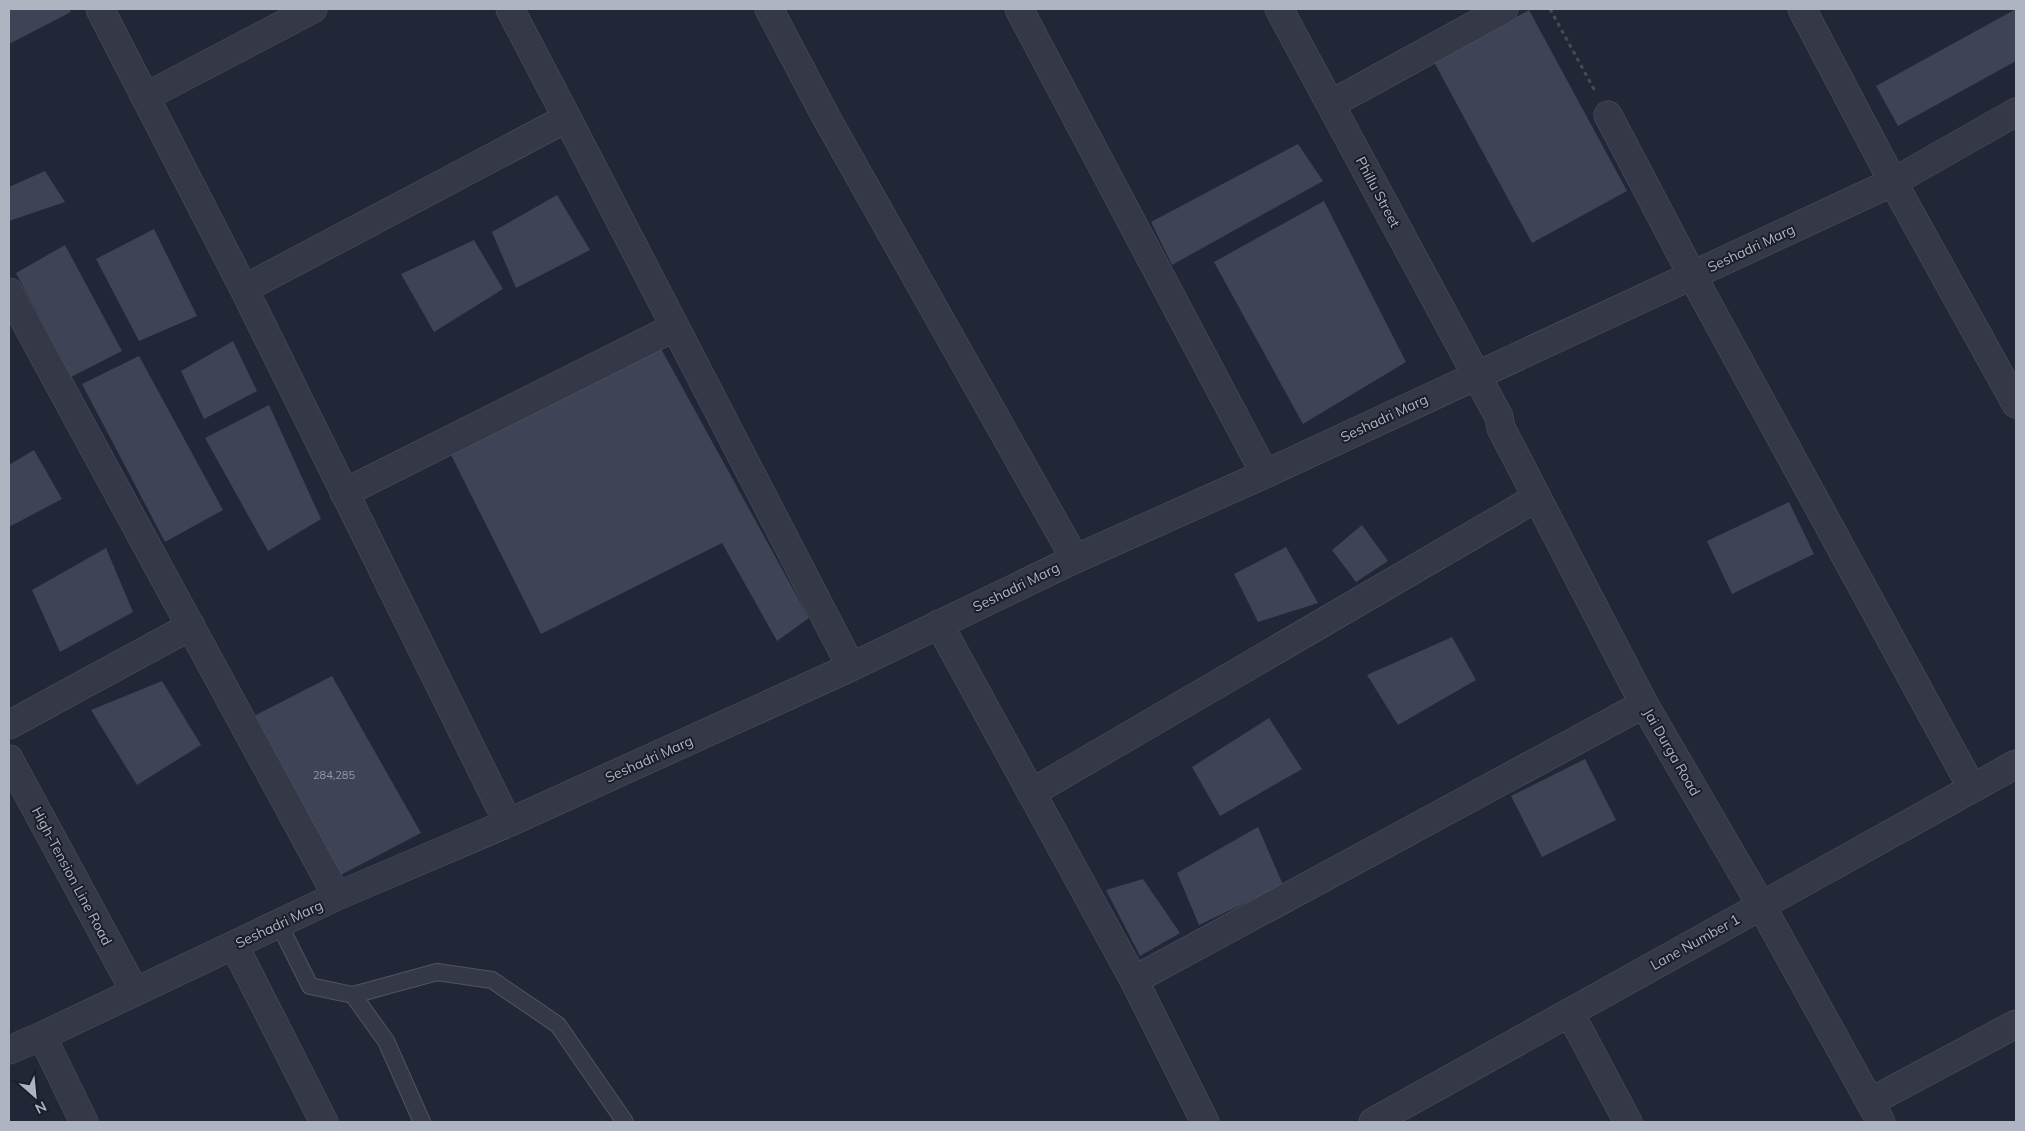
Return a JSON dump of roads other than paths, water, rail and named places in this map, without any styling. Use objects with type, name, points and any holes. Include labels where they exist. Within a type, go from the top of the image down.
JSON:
[{"type":"street","points":[[100,9],[244,289],[508,823]]},
{"type":"street","points":[[145,97],[313,9]]},
{"type":"street","points":[[510,9],[851,667]]},
{"type":"street","points":[[769,9],[826,117],[1074,559]]},
{"type":"street","points":[[1019,9],[1265,474]]},
{"type":"street","name":"Phillu Street","points":[[1280,9],[1476,374]]},
{"type":"street","points":[[1331,104],[1504,9]]},
{"type":"street","points":[[1802,9],[1893,182],[2016,404]]},
{"type":"street","name":"Seshadri Marg","points":[[9,1050],[338,896],[508,823],[851,667],[1074,559],[1265,474],[1476,374],[1893,182],[2016,112]]},
{"type":"street","points":[[1608,115],[1692,275],[1972,788]]},
{"type":"street","points":[[244,289],[567,118]]},
{"type":"street","points":[[9,292],[338,896]]},
{"type":"street","points":[[344,493],[675,327]]},
{"type":"street","name":"Jai Durga Road","points":[[1476,374],[1499,416],[1501,428],[1536,498],[1644,704],[1761,905],[1876,1112]]},
{"type":"street","points":[[1031,792],[1536,498]]},
{"type":"street","points":[[939,624],[1134,980],[1205,1122]]},
{"type":"street","points":[[9,725],[191,626]]},
{"type":"street","points":[[1134,980],[1644,704]]},
{"type":"street","name":"High-Tension Line Road","points":[[9,759],[135,992]]},
{"type":"street","name":"Lane Number 1","points":[[1374,1122],[2016,764]]},
{"type":"street","points":[[234,945],[324,1122]]},
{"type":"street","points":[[1570,1013],[1628,1122]]},
{"type":"street","points":[[1876,1112],[2016,1024]]},
{"type":"street","points":[[42,1036],[84,1122]]},
{"type":"lane","points":[[279,924],[310,986],[353,995],[437,972],[492,980],[558,1025],[625,1122]]},
{"type":"lane","points":[[353,995],[386,1041],[422,1122]]}]
